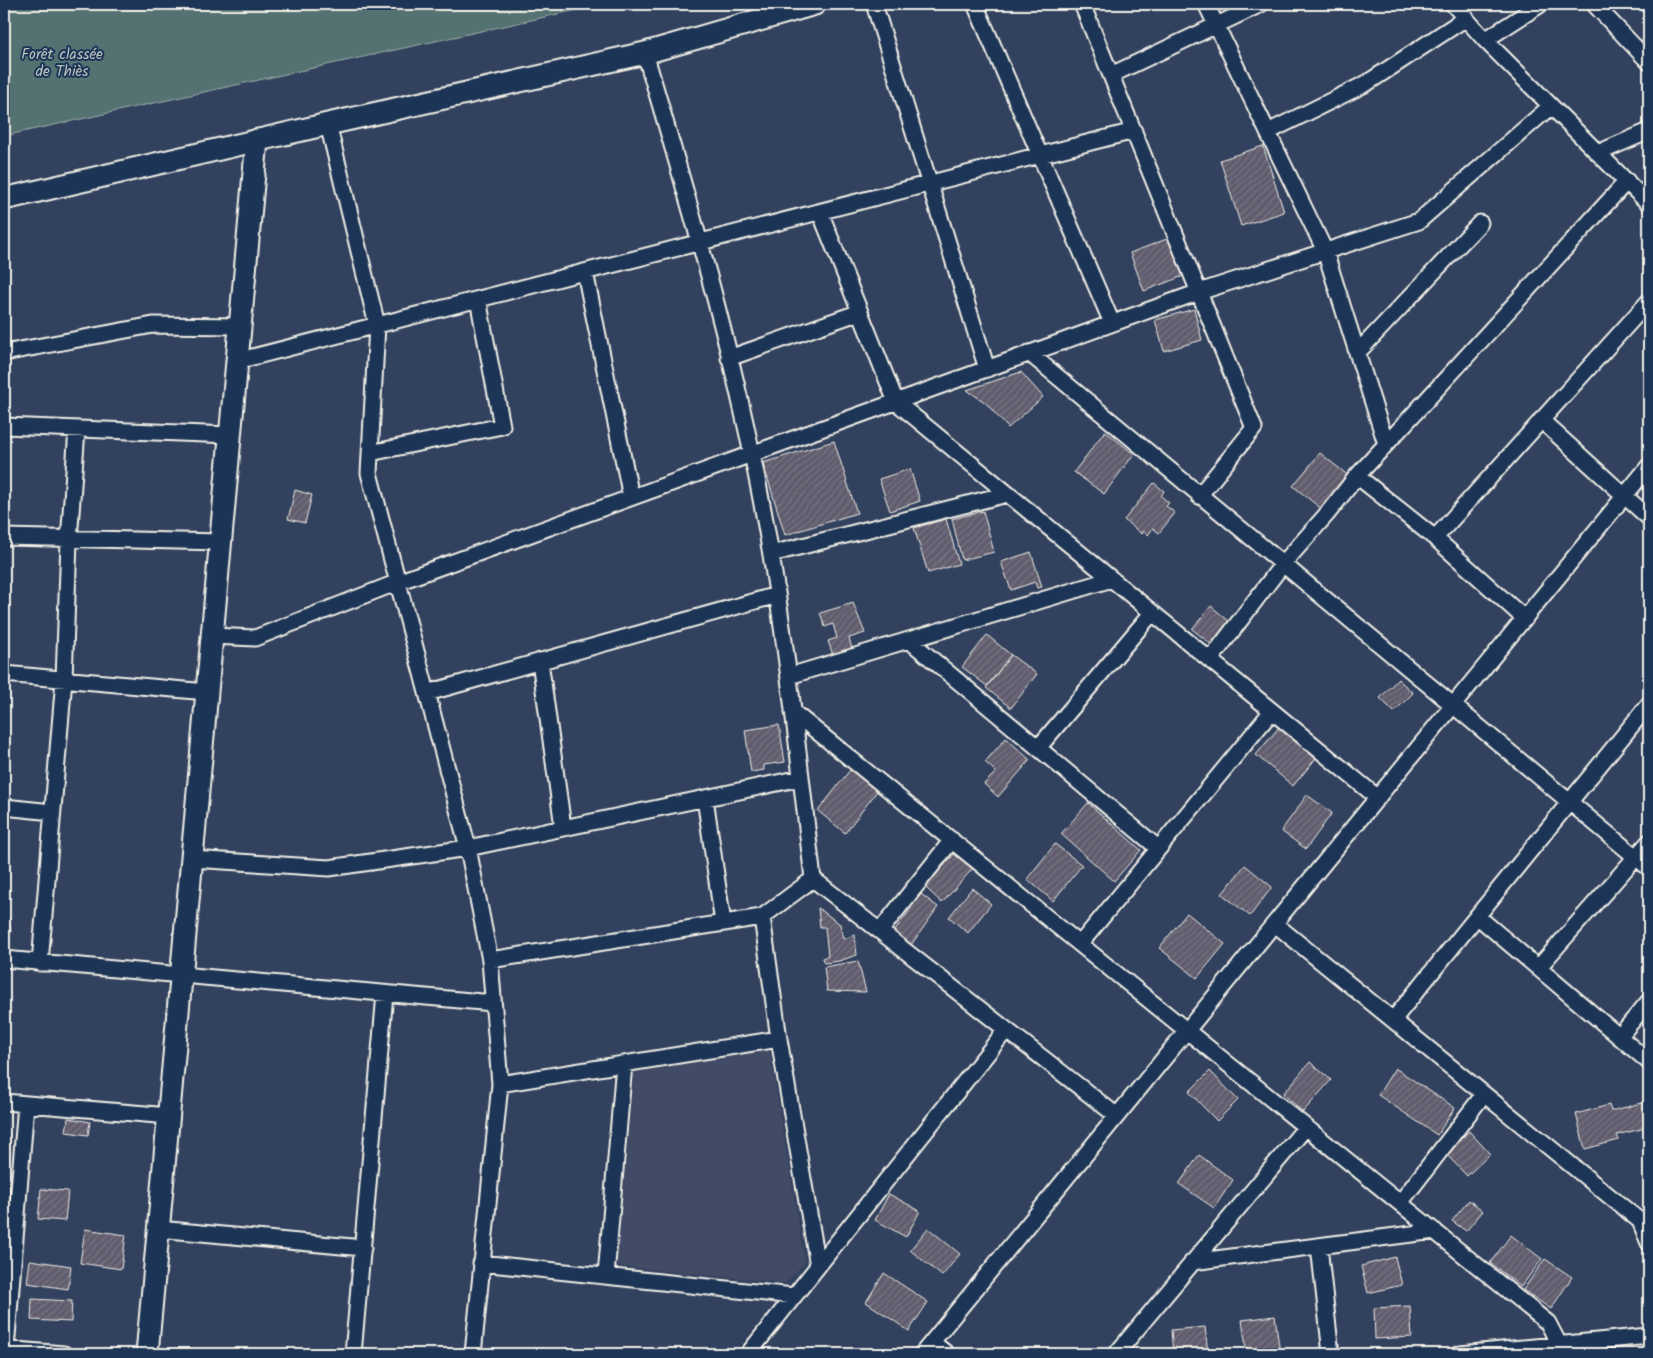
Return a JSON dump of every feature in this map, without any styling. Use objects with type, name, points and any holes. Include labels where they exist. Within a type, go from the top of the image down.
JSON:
[{"type":"street","points":[[4,199],[257,140],[645,54],[815,4]]},
{"type":"street","points":[[874,4],[987,369]]},
{"type":"street","points":[[975,4],[1112,324]]},
{"type":"street","points":[[1082,4],[1254,428],[1199,496]]},
{"type":"street","points":[[1206,4],[1325,251],[1386,444]]},
{"type":"street","points":[[1111,75],[1261,4]]},
{"type":"street","points":[[1453,4],[1485,40],[1649,204]]},
{"type":"street","points":[[1485,40],[1541,4]]},
{"type":"street","points":[[1594,4],[1649,62]]},
{"type":"street","points":[[1268,132],[1367,83],[1466,18]]},
{"type":"street","points":[[645,54],[702,242],[751,454],[771,554],[789,676],[813,879],[1117,1116]]},
{"type":"street","points":[[212,636],[256,638],[398,582],[1199,292],[1419,221],[1551,106]]},
{"type":"street","points":[[328,124],[377,325],[369,473],[468,848],[490,960],[500,1084],[473,1354]]},
{"type":"street","points":[[237,361],[1134,131]]},
{"type":"street","points":[[1598,153],[1649,131]]},
{"type":"street","points":[[147,1354],[257,140]]},
{"type":"street","points":[[1210,660],[1282,565],[1327,514],[1357,476],[1626,182]]},
{"type":"street","points":[[820,212],[896,402],[1378,798]]},
{"type":"street","points":[[1357,353],[1480,223]]},
{"type":"street","points":[[585,272],[631,497]]},
{"type":"street","points":[[370,453],[502,426],[478,299]]},
{"type":"street","points":[[1434,538],[1649,301]]},
{"type":"street","points":[[729,358],[860,312]]},
{"type":"street","points":[[4,354],[153,326],[240,326]]},
{"type":"street","points":[[1029,353],[1649,868]]},
{"type":"street","points":[[1541,420],[1649,518]]},
{"type":"street","points":[[4,426],[230,435]]},
{"type":"street","points":[[40,963],[64,679],[69,540],[77,429]]},
{"type":"street","points":[[947,1354],[927,1348],[1649,466]]},
{"type":"street","points":[[1357,476],[1434,538],[1525,619]]},
{"type":"street","points":[[771,554],[1007,494]]},
{"type":"street","points":[[4,538],[220,542]]},
{"type":"street","points":[[789,676],[1112,580]]},
{"type":"street","points":[[427,693],[777,595]]},
{"type":"street","points":[[1038,748],[1152,613]]},
{"type":"street","points":[[910,640],[1158,848]]},
{"type":"street","points":[[540,662],[563,827]]},
{"type":"street","points":[[4,674],[207,692]]},
{"type":"street","points":[[1393,1020],[1649,704]]},
{"type":"street","points":[[1080,944],[1272,711]]},
{"type":"street","points":[[793,712],[1548,1323],[1562,1349]]},
{"type":"street","points":[[192,859],[329,868],[468,848],[801,778]]},
{"type":"street","points":[[705,798],[723,924]]},
{"type":"street","points":[[4,807],[52,812]]},
{"type":"street","points":[[880,931],[952,840]]},
{"type":"street","points":[[1538,968],[1649,842]]},
{"type":"street","points":[[490,960],[762,917],[813,879]]},
{"type":"street","points":[[1477,916],[1649,1062]]},
{"type":"street","points":[[762,917],[778,1039],[818,1266]]},
{"type":"street","points":[[1275,924],[1484,1094],[1644,1215],[1649,1243]]},
{"type":"street","points":[[4,960],[493,1004]]},
{"type":"street","points":[[353,1354],[385,994]]},
{"type":"street","points":[[1619,1037],[1649,1001]]},
{"type":"street","points":[[748,1354],[1006,1030]]},
{"type":"street","points":[[500,1084],[778,1039]]},
{"type":"street","points":[[606,1276],[624,1064]]},
{"type":"street","points":[[1400,1203],[1484,1094]]},
{"type":"street","points":[[4,1102],[169,1116]]},
{"type":"street","points":[[26,1104],[10,1221],[5,1349],[64,1354]]},
{"type":"street","points":[[1116,1354],[1306,1127]]},
{"type":"street","points":[[158,1229],[362,1248]]},
{"type":"street","points":[[1192,1262],[1435,1232]]},
{"type":"street","points":[[1319,1246],[1331,1354]]},
{"type":"street","points":[[481,1263],[794,1296]]},
{"type":"street","points":[[1460,1354],[1562,1349],[1649,1336]]},
{"type":"shaded area","points":[[769,1048],[805,1263],[785,1283],[617,1266],[634,1073]]},
{"type":"green space","name":"Forêt classée de Thiès","points":[[4,4],[604,4],[4,136]]},
{"type":"building","points":[[1263,146],[1284,212],[1241,226],[1220,160]]},
{"type":"building","points":[[1172,237],[1186,275],[1144,291],[1130,253]]},
{"type":"building","points":[[1194,309],[1202,340],[1164,351],[1155,320]]},
{"type":"building","points":[[1021,372],[1043,397],[1008,428],[986,403],[967,390]]},
{"type":"building","points":[[1105,431],[1134,454],[1104,494],[1074,472]]},
{"type":"building","points":[[834,441],[857,513],[785,535],[763,463]]},
{"type":"building","points":[[1320,453],[1350,477],[1324,511],[1293,486]]},
{"type":"building","points":[[910,469],[920,501],[890,511],[879,479]]},
{"type":"building","points":[[1154,483],[1164,491],[1161,496],[1169,503],[1166,506],[1175,513],[1159,533],[1153,528],[1148,535],[1144,531],[1142,534],[1124,520]]},
{"type":"building","points":[[295,490],[312,495],[305,523],[288,519]]},
{"type":"building","points":[[983,511],[994,552],[962,560],[952,519]]},
{"type":"building","points":[[946,519],[959,564],[928,573],[914,528]]},
{"type":"building","points":[[1031,552],[1042,587],[1037,588],[1035,582],[1011,590],[1001,562]]},
{"type":"building","points":[[853,603],[865,633],[849,638],[852,649],[833,655],[828,641],[837,638],[833,624],[825,627],[820,613]]},
{"type":"building","points":[[1211,606],[1230,622],[1212,645],[1192,629]]},
{"type":"building","points":[[987,635],[1011,655],[987,686],[962,667]]},
{"type":"building","points":[[1011,655],[1037,674],[1011,708],[986,688]]},
{"type":"building","points":[[1398,679],[1413,693],[1394,712],[1380,698]]},
{"type":"building","points":[[779,725],[785,762],[764,765],[764,770],[751,772],[745,730]]},
{"type":"building","points":[[1280,726],[1317,757],[1293,786],[1256,755]]},
{"type":"building","points":[[1006,738],[1030,760],[998,797],[984,784],[996,772],[985,762]]},
{"type":"building","points":[[4,746],[9,747],[5,791],[4,790]]},
{"type":"building","points":[[854,765],[881,786],[845,833],[818,811]]},
{"type":"building","points":[[1307,795],[1332,813],[1306,849],[1281,831]]},
{"type":"building","points":[[1088,803],[1141,850],[1114,881],[1061,834]]},
{"type":"building","points":[[1055,844],[1082,865],[1053,901],[1027,879]]},
{"type":"building","points":[[956,852],[974,867],[942,903],[925,887]]},
{"type":"building","points":[[1245,865],[1272,887],[1250,916],[1222,894]]},
{"type":"building","points":[[972,888],[991,904],[968,933],[949,917]]},
{"type":"building","points":[[921,894],[938,907],[911,945],[894,932]]},
{"type":"building","points":[[818,908],[840,924],[843,939],[855,935],[857,955],[839,961],[824,963],[822,958],[828,956],[825,927],[820,927]]},
{"type":"building","points":[[1187,913],[1225,944],[1197,978],[1159,948]]},
{"type":"building","points":[[9,917],[11,932],[4,933],[4,918]]},
{"type":"building","points":[[858,961],[866,992],[827,991],[824,967]]},
{"type":"building","points":[[1310,1062],[1331,1080],[1303,1112],[1283,1094]]},
{"type":"building","points":[[1395,1068],[1455,1108],[1437,1135],[1378,1095]]},
{"type":"building","points":[[1210,1071],[1238,1100],[1217,1121],[1189,1092]]},
{"type":"building","points":[[1649,1101],[1649,1127],[1617,1135],[1619,1140],[1585,1149],[1576,1114],[1609,1105],[1611,1111]]},
{"type":"building","points":[[68,1118],[90,1122],[88,1135],[66,1132]]},
{"type":"building","points":[[1469,1131],[1490,1154],[1467,1176],[1446,1154]]},
{"type":"building","points":[[1199,1155],[1233,1180],[1214,1208],[1179,1184]]},
{"type":"building","points":[[4,1173],[12,1174],[7,1208],[4,1208]]},
{"type":"building","points":[[41,1189],[68,1191],[65,1221],[38,1219]]},
{"type":"building","points":[[889,1194],[920,1211],[906,1237],[875,1220]]},
{"type":"building","points":[[1469,1200],[1483,1211],[1466,1231],[1452,1221]]},
{"type":"building","points":[[928,1228],[960,1254],[942,1276],[910,1250]]},
{"type":"building","points":[[85,1229],[126,1235],[121,1269],[80,1263]]},
{"type":"building","points":[[1511,1235],[1542,1259],[1521,1287],[1490,1263]]},
{"type":"building","points":[[1395,1257],[1402,1285],[1368,1293],[1361,1266]]},
{"type":"building","points":[[1545,1259],[1572,1277],[1551,1309],[1523,1290]]},
{"type":"building","points":[[30,1260],[71,1266],[68,1289],[27,1283]]},
{"type":"building","points":[[884,1273],[928,1302],[909,1331],[866,1302]]},
{"type":"building","points":[[32,1299],[72,1301],[71,1322],[31,1320]]},
{"type":"building","points":[[1410,1306],[1412,1337],[1375,1339],[1374,1308]]},
{"type":"building","points":[[1275,1316],[1280,1354],[1247,1354],[1242,1320]]},
{"type":"building","points":[[1205,1327],[1208,1354],[1173,1354],[1171,1330]]}]
